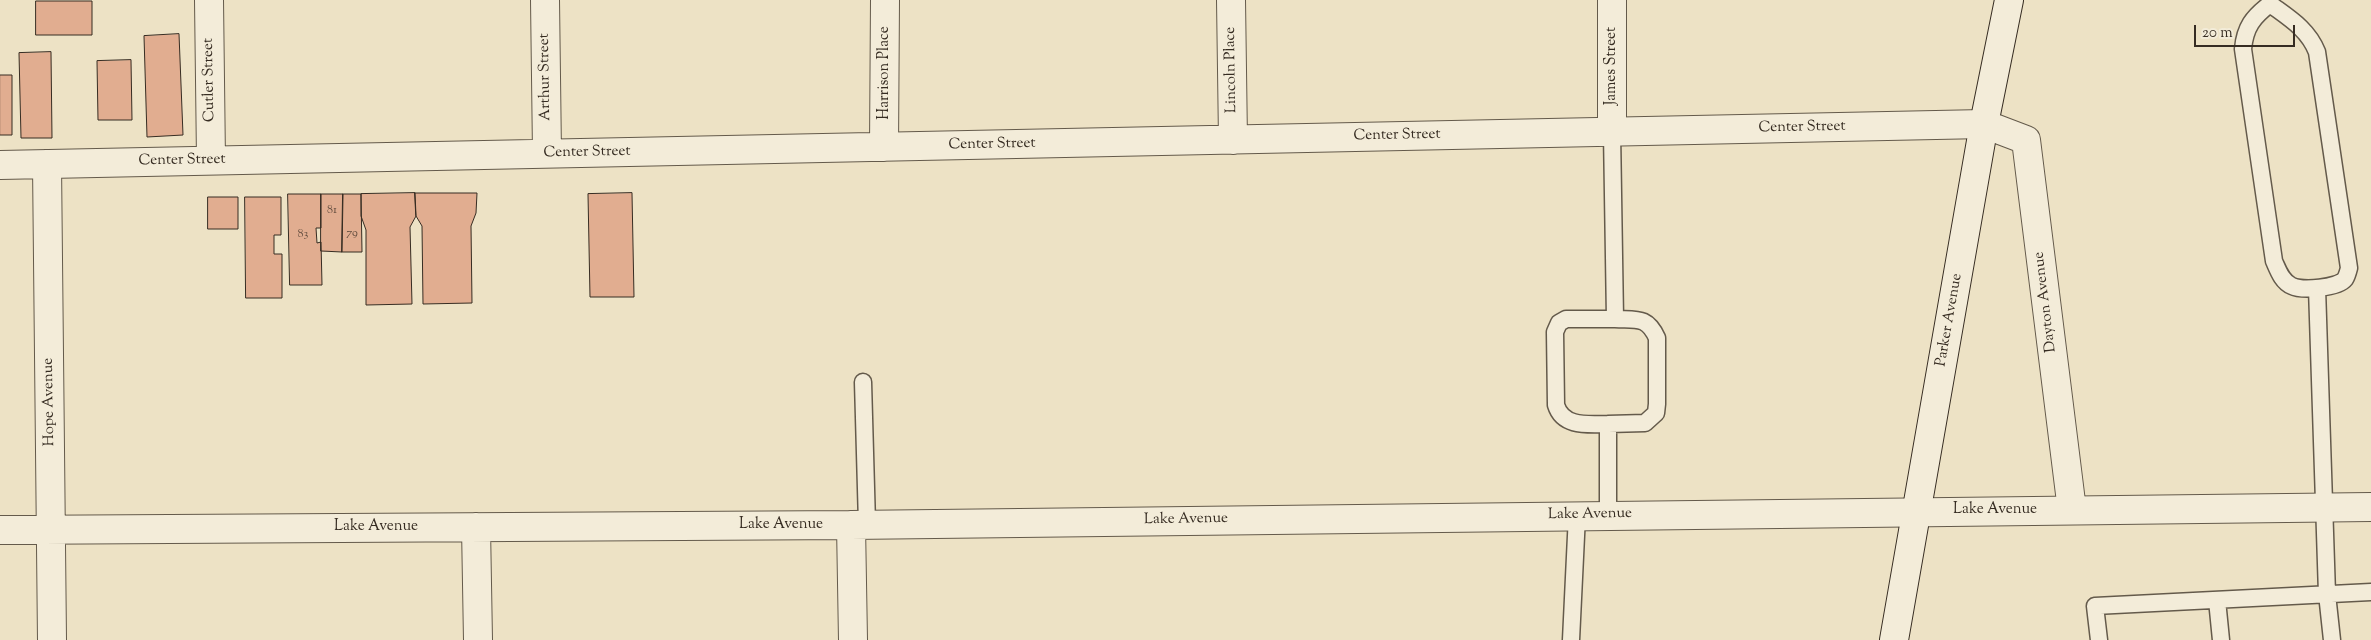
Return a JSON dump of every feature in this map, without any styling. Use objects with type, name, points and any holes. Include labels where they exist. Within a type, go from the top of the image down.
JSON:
[{"type":"street","name":"Cutler Street","points":[[209,0],[211,160]]},
{"type":"street","name":"Arthur Street","points":[[545,0],[547,153]]},
{"type":"street","name":"Harrison Place","points":[[884,147],[885,0]]},
{"type":"street","name":"Lincoln Place","points":[[1231,0],[1233,140]]},
{"type":"street","name":"James Street","points":[[1612,0],[1612,132]]},
{"type":"street","name":"Parker Avenue","points":[[1894,640],[1984,124],[2009,0]]},
{"type":"street","name":"Center Street","points":[[0,165],[1984,124]]},
{"type":"street","name":"Dayton Avenue","points":[[1984,124],[2026,140],[2072,510]]},
{"type":"street","name":"Hope Avenue","points":[[46,164],[52,640]]},
{"type":"street","name":"Lake Avenue","points":[[0,530],[859,524],[1608,514],[2371,507]]},
{"type":"street","points":[[853,640],[859,524]]},
{"type":"street","points":[[476,527],[478,640]]},
{"type":"lane","points":[[2270,2],[2302,28],[2312,39],[2317,52],[2349,268],[2346,278],[2338,284],[2317,288],[2293,287],[2285,282],[2274,261],[2243,49],[2247,26],[2253,17],[2270,2]]},
{"type":"lane","points":[[1612,132],[1615,319]]},
{"type":"lane","points":[[2317,288],[2327,594],[2332,640]]},
{"type":"lane","points":[[1566,320],[1641,320],[1648,323],[1654,331],[1657,338],[1656,413],[1645,423],[1608,424],[1577,424],[1566,420],[1558,412],[1556,406],[1555,332],[1559,323],[1566,320]]},
{"type":"lane","points":[[859,524],[863,382]]},
{"type":"lane","points":[[1608,424],[1608,514]]},
{"type":"lane","points":[[1572,640],[1577,515]]},
{"type":"lane","points":[[2099,640],[2095,606],[2371,592]]},
{"type":"lane","points":[[2217,600],[2221,640]]},
{"type":"building","points":[[36,1],[92,1],[92,35],[36,35]]},
{"type":"building","points":[[179,34],[183,135],[147,137],[144,36]]},
{"type":"building","points":[[51,52],[52,138],[21,138],[19,53]]},
{"type":"building","points":[[131,60],[132,120],[98,120],[97,61]]},
{"type":"building","points":[[0,75],[12,75],[12,135],[0,135]]},
{"type":"building","points":[[415,193],[416,216],[410,227],[412,304],[366,305],[366,230],[361,216],[361,194]]},
{"type":"building","points":[[415,193],[477,193],[476,213],[471,226],[472,303],[423,304],[422,226],[416,216]]},
{"type":"building","points":[[632,193],[634,297],[590,297],[588,194]]},
{"type":"building","points":[[288,194],[321,194],[321,228],[316,228],[317,243],[321,242],[322,285],[290,285]]},
{"type":"building","points":[[321,194],[343,194],[342,252],[321,251]]},
{"type":"building","points":[[343,194],[361,194],[362,252],[342,252]]},
{"type":"building","points":[[208,197],[238,197],[238,229],[208,229]]},
{"type":"building","points":[[245,197],[281,197],[281,235],[274,235],[274,254],[282,254],[282,298],[246,298]]}]
